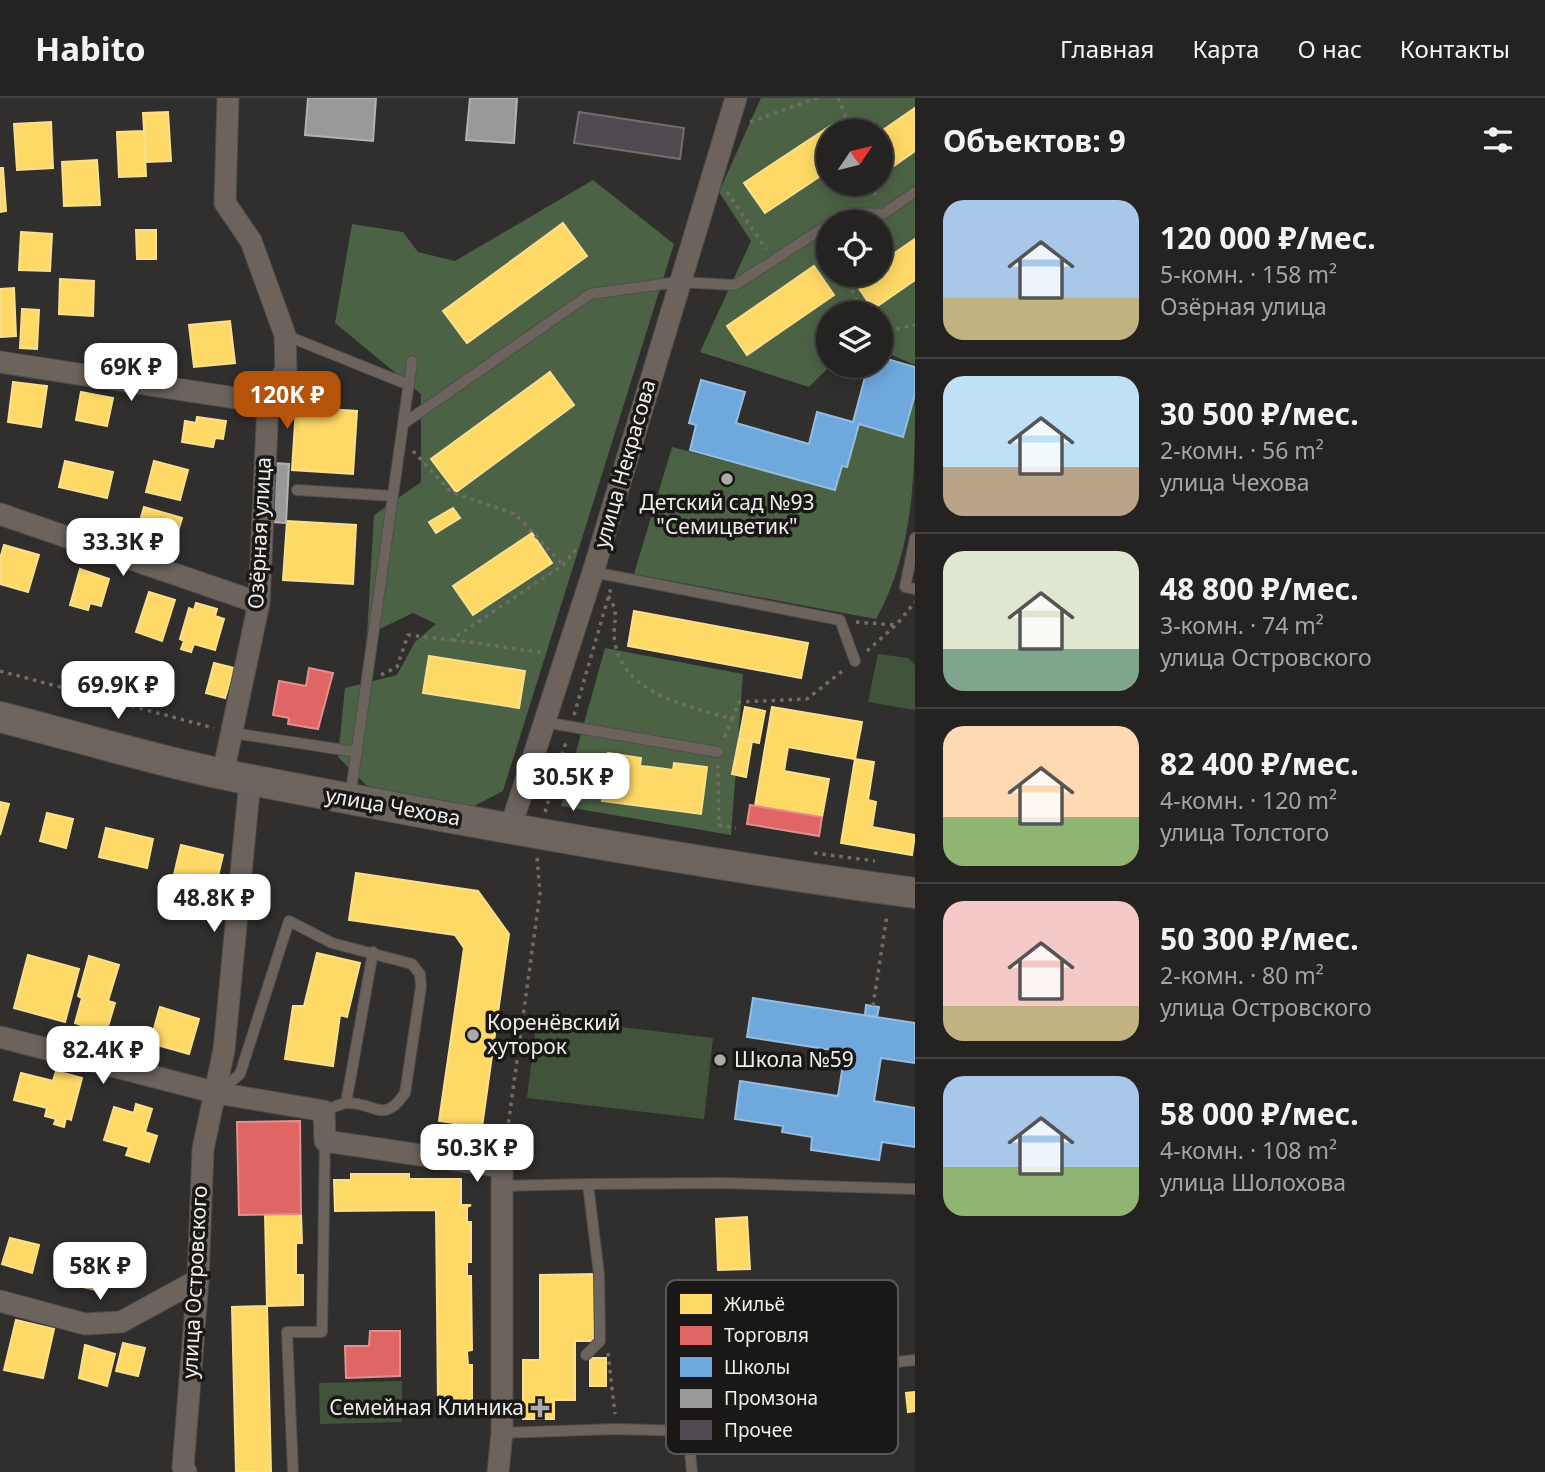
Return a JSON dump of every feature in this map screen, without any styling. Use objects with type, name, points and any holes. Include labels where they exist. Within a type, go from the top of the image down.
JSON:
[{"type":"main road","name":"улица Чехова","points":[[0,717],[237,777],[350,800],[510,829],[915,893]]},
{"type":"street","name":"Озёрная улица","points":[[228,98],[225,203],[251,241],[285,335],[286,369],[268,403],[259,603],[233,733],[237,777]]},
{"type":"street","name":"улица Некрасова","points":[[510,829],[593,572],[678,282],[736,98]]},
{"type":"street","points":[[0,362],[268,403]]},
{"type":"street","points":[[0,514],[259,603]]},
{"type":"street","name":"улица Островского","points":[[186,1472],[183,1467],[198,1280],[203,1149],[217,1094],[224,1050],[237,777]]},
{"type":"street","points":[[0,1037],[217,1094],[324,1111],[325,1140],[502,1177],[502,1433],[498,1472]]},
{"type":"street","points":[[0,1301],[85,1324],[121,1322],[198,1280]]},
{"type":"lane","points":[[889,210],[915,192]]},
{"type":"lane","points":[[403,424],[590,294],[678,282],[735,285],[816,233]]},
{"type":"lane","points":[[285,335],[409,385]]},
{"type":"lane","points":[[350,800],[412,361]]},
{"type":"lane","points":[[297,490],[393,496]]},
{"type":"lane","points":[[915,538],[913,562],[905,587],[915,589]]},
{"type":"lane","points":[[593,572],[840,620],[855,661]]},
{"type":"lane","points":[[544,722],[718,752]]},
{"type":"lane","points":[[233,733],[357,752]]},
{"type":"lane","points":[[217,1094],[240,1074],[289,920],[332,943],[412,964],[420,974],[421,987],[405,1093],[396,1107],[386,1111],[346,1103],[324,1111]]},
{"type":"lane","points":[[346,1103],[373,952]]},
{"type":"lane","points":[[293,1472],[287,1332],[322,1332],[325,1140]]},
{"type":"lane","points":[[502,1177],[587,1184],[722,1183],[915,1189]]},
{"type":"lane","points":[[586,1355],[600,1340],[599,1275],[587,1184]]},
{"type":"lane","points":[[502,1433],[616,1429],[666,1430]]},
{"type":"lane","points":[[690,1454],[692,1472]]},
{"type":"path","points":[[725,131],[817,98]]},
{"type":"path","points":[[838,98],[846,119]]},
{"type":"path","points":[[713,170],[773,260]]},
{"type":"path","points":[[893,330],[915,325]]},
{"type":"path","points":[[401,438],[451,492],[515,513],[563,565]]},
{"type":"path","points":[[451,640],[563,565],[576,549]]},
{"type":"path","points":[[608,596],[617,608],[614,641],[622,664],[643,685],[673,702],[732,719]]},
{"type":"path","points":[[736,828],[719,825],[718,752],[739,702],[807,699],[896,625],[915,602]]},
{"type":"path","points":[[840,620],[896,625]]},
{"type":"path","points":[[366,682],[397,667],[408,635],[566,656]]},
{"type":"path","points":[[0,671],[233,733]]},
{"type":"path","points":[[502,1177],[540,893],[537,859],[540,833]]},
{"type":"path","points":[[873,1006],[887,915]]},
{"type":"path","points":[[600,1331],[611,1359],[616,1429]]},
{"type":"green space","points":[[761,98],[915,98],[915,108],[893,123],[893,119],[816,119],[816,135],[745,183],[765,213],[816,179],[816,196],[893,196],[893,166],[915,151],[915,239],[893,254],[893,210],[816,210],[816,270],[814,267],[727,326],[746,355],[816,307],[818,378],[809,387],[700,352],[751,241],[719,192]]},
{"type":"green space","points":[[593,180],[674,244],[503,791],[459,814],[366,785],[338,757],[345,688],[397,675],[415,642],[436,624],[413,613],[367,635],[374,515],[421,482],[421,394],[335,323],[352,224],[403,232],[418,252],[455,261]],"holes":[[[562,223],[587,256],[467,343],[443,310]],[[550,373],[574,405],[456,492],[431,459]],[[531,533],[552,563],[473,615],[453,586]],[[429,656],[524,671],[519,707],[424,693]]]},
{"type":"green space","points":[[915,280],[915,365],[893,356],[893,301],[883,301]]},
{"type":"green space","points":[[828,287],[858,287],[867,301],[825,301],[834,295]]},
{"type":"green space","name":"Детский сад №93 \"Семицветик\"","points":[[915,394],[910,509],[899,565],[876,619],[634,574],[672,447],[835,490],[842,466],[847,467],[859,424],[903,436]]},
{"type":"green space","points":[[605,648],[743,674],[731,835],[561,806]],"holes":[[[641,758],[640,766],[673,770],[675,763],[707,767],[701,814],[602,800]]]},
{"type":"green space","points":[[878,654],[908,658],[915,665],[915,710],[868,702]]},
{"type":"green space","points":[[537,1017],[713,1038],[704,1119],[527,1098]]},
{"type":"green space","points":[[402,1381],[402,1422],[320,1424],[319,1383]]},
{"type":"building: Жильё","points":[[915,108],[915,151],[893,166],[893,123]]},
{"type":"building: Жильё","points":[[168,112],[171,161],[146,162],[143,113]]},
{"type":"building: Жильё","points":[[51,122],[53,168],[17,170],[14,124]]},
{"type":"building: Жильё","points":[[144,131],[146,176],[119,177],[117,132]]},
{"type":"building: Жильё","points":[[816,135],[816,179],[765,213],[744,183]]},
{"type":"building: Жильё","points":[[97,160],[100,205],[64,206],[62,162]]},
{"type":"building: Жильё","points":[[0,168],[3,168],[6,211],[0,212]]},
{"type":"building: Жильё","points":[[563,223],[587,256],[467,343],[443,311]]},
{"type":"building: Жильё","points":[[136,230],[156,230],[156,259],[137,259]]},
{"type":"building: Жильё","points":[[21,232],[52,234],[50,271],[19,270]]},
{"type":"building: Жильё","points":[[915,239],[915,280],[885,301],[868,301],[858,287],[893,287],[893,254]]},
{"type":"building: Жильё","points":[[814,266],[816,287],[828,287],[834,295],[825,301],[816,301],[816,307],[747,355],[727,326]]},
{"type":"building: Жильё","points":[[60,279],[94,281],[93,316],[59,314]]},
{"type":"building: Жильё","points":[[14,288],[16,336],[0,337],[0,289]]},
{"type":"building: Жильё","points":[[22,309],[39,310],[37,349],[20,348]]},
{"type":"building: Жильё","points":[[230,321],[235,363],[194,367],[189,325]]},
{"type":"building: Жильё","points":[[550,372],[574,405],[456,492],[431,459]]},
{"type":"building: Жильё","points":[[13,382],[47,386],[41,427],[8,422]]},
{"type":"building: Жильё","points":[[81,392],[113,398],[107,426],[76,420]]},
{"type":"building: Жильё","points":[[296,407],[357,411],[353,474],[292,470]]},
{"type":"building: Жильё","points":[[197,417],[226,421],[223,439],[215,438],[213,447],[182,442],[185,421],[196,423]]},
{"type":"building: Жильё","points":[[65,461],[113,472],[107,498],[59,487]]},
{"type":"building: Жильё","points":[[154,461],[188,470],[180,500],[146,492]]},
{"type":"building: Жильё","points":[[144,507],[182,518],[171,556],[133,544]]},
{"type":"building: Жильё","points":[[453,508],[460,518],[436,533],[429,522]]},
{"type":"building: Жильё","points":[[287,521],[356,525],[353,584],[283,580]]},
{"type":"building: Жильё","points":[[532,533],[552,563],[473,615],[453,586]]},
{"type":"building: Жильё","points":[[4,545],[39,555],[28,592],[0,584],[0,559]]},
{"type":"building: Жильё","points":[[80,569],[109,579],[101,606],[90,603],[88,610],[70,605]]},
{"type":"building: Жильё","points":[[149,592],[175,600],[162,641],[136,632]]},
{"type":"building: Жильё","points":[[196,603],[217,609],[215,616],[224,619],[215,650],[194,644],[191,652],[181,649],[184,641],[180,639],[189,608],[194,610]]},
{"type":"building: Жильё","points":[[634,611],[808,643],[801,678],[628,646]]},
{"type":"building: Жильё","points":[[429,656],[525,671],[519,708],[423,693]]},
{"type":"building: Жильё","points":[[214,663],[234,668],[225,698],[206,693]]},
{"type":"building: Жильё","points":[[745,707],[765,711],[759,743],[739,739]]},
{"type":"building: Жильё","points":[[772,707],[862,722],[855,759],[788,747],[784,771],[829,779],[822,817],[755,806]]},
{"type":"building: Жильё","points":[[739,739],[752,741],[746,777],[732,774]]},
{"type":"building: Жильё","points":[[608,753],[641,758],[640,766],[673,770],[674,763],[707,767],[701,814],[602,801]]},
{"type":"building: Жильё","points":[[855,759],[874,762],[868,800],[876,802],[872,827],[915,835],[912,855],[841,843]]},
{"type":"building: Жильё","points":[[0,802],[9,804],[0,835]]},
{"type":"building: Жильё","points":[[47,813],[73,819],[66,848],[40,841]]},
{"type":"building: Жильё","points":[[106,828],[153,839],[147,868],[99,857]]},
{"type":"building: Жильё","points":[[181,845],[223,855],[213,897],[171,887]]},
{"type":"building: Жильё","name":"Коренёвский хуторок","points":[[356,873],[478,891],[509,934],[482,1127],[439,1121],[464,948],[455,935],[349,920]]},
{"type":"building: Жильё","points":[[317,953],[360,963],[347,1017],[340,1015],[333,1066],[285,1059],[293,1006],[304,1006]]},
{"type":"building: Жильё","points":[[28,955],[79,969],[65,1022],[14,1008]]},
{"type":"building: Жильё","points":[[89,956],[119,965],[108,1001],[115,1003],[106,1033],[75,1023],[82,998],[78,996]]},
{"type":"building: Жильё","points":[[160,1007],[199,1019],[189,1054],[150,1043]]},
{"type":"building: Жильё","points":[[56,1071],[82,1078],[71,1120],[66,1118],[64,1127],[54,1124],[56,1119],[45,1116],[47,1108],[14,1100],[21,1073],[53,1081]]},
{"type":"building: Жильё","points":[[136,1104],[152,1109],[145,1132],[157,1136],[149,1162],[126,1155],[129,1147],[104,1140],[114,1107],[134,1113]]},
{"type":"building: Жильё","points":[[351,1174],[409,1174],[409,1179],[461,1179],[461,1205],[471,1205],[467,1207],[467,1222],[471,1222],[471,1262],[467,1262],[467,1276],[471,1276],[472,1350],[467,1351],[468,1365],[472,1365],[472,1402],[438,1402],[436,1210],[335,1211],[334,1180],[351,1180]]},
{"type":"building: Жильё","points":[[265,1214],[301,1214],[302,1243],[296,1243],[296,1275],[303,1275],[303,1305],[267,1306]]},
{"type":"building: Жильё","points":[[747,1217],[750,1269],[718,1270],[716,1219]]},
{"type":"building: Жильё","points":[[10,1238],[39,1245],[32,1273],[2,1264]]},
{"type":"building: Жильё","points":[[75,1251],[103,1258],[96,1290],[66,1283]]},
{"type":"building: Жильё","points":[[595,1274],[595,1341],[575,1341],[575,1400],[554,1400],[554,1419],[523,1419],[523,1360],[540,1360],[540,1275]]},
{"type":"building: Жильё","points":[[267,1306],[271,1472],[236,1472],[232,1307]]},
{"type":"building: Жильё","points":[[16,1320],[54,1329],[43,1378],[4,1370]]},
{"type":"building: Жильё","points":[[123,1343],[145,1348],[138,1376],[116,1371]]},
{"type":"building: Жильё","points":[[85,1345],[115,1354],[107,1386],[79,1378]]},
{"type":"building: Жильё","points":[[590,1358],[606,1358],[606,1386],[590,1386]]},
{"type":"building: Жильё","points":[[915,1392],[915,1411],[908,1412],[906,1393]]},
{"type":"building: Торговля","points":[[309,668],[333,673],[318,729],[288,724],[289,718],[273,715],[279,681],[306,686]]},
{"type":"building: Торговля","points":[[750,805],[822,817],[819,836],[747,824]]},
{"type":"building: Торговля","points":[[300,1121],[301,1214],[239,1215],[237,1122]]},
{"type":"building: Торговля","points":[[370,1331],[400,1331],[400,1376],[346,1378],[345,1346],[369,1346]]},
{"type":"building: Школы","points":[[893,361],[915,367],[915,394],[903,437],[859,424],[847,467],[842,466],[835,490],[690,450],[696,425],[689,423],[701,380],[745,392],[736,423],[809,444],[817,412],[853,422],[865,378],[893,378]]},
{"type":"building: Школы","points":[[753,998],[915,1023],[915,1063],[881,1058],[874,1101],[915,1108],[915,1147],[882,1142],[879,1160],[811,1150],[812,1137],[782,1132],[783,1126],[735,1119],[740,1081],[838,1096],[845,1052],[747,1037]]},
{"type":"building: Школы","points":[[866,1005],[879,1007],[877,1017],[865,1015]]},
{"type":"building: Промзона","points":[[308,98],[376,98],[373,141],[305,135]]},
{"type":"building: Промзона","points":[[470,98],[517,98],[514,143],[466,140]]},
{"type":"building: Промзона","points":[[274,463],[289,464],[286,523],[271,522]]},
{"type":"building: Прочее","points":[[579,112],[684,128],[680,159],[574,143]]},
{"type":"place","name":"Детский сад №93 \"Семицветик\"","points":[[727,479]]},
{"type":"place","name":"Коренёвский хуторок","points":[[473,1035]]},
{"type":"place","name":"Школа №59","points":[[720,1060]]},
{"type":"place","name":"Семейная Клиника","points":[[540,1408]]}]
